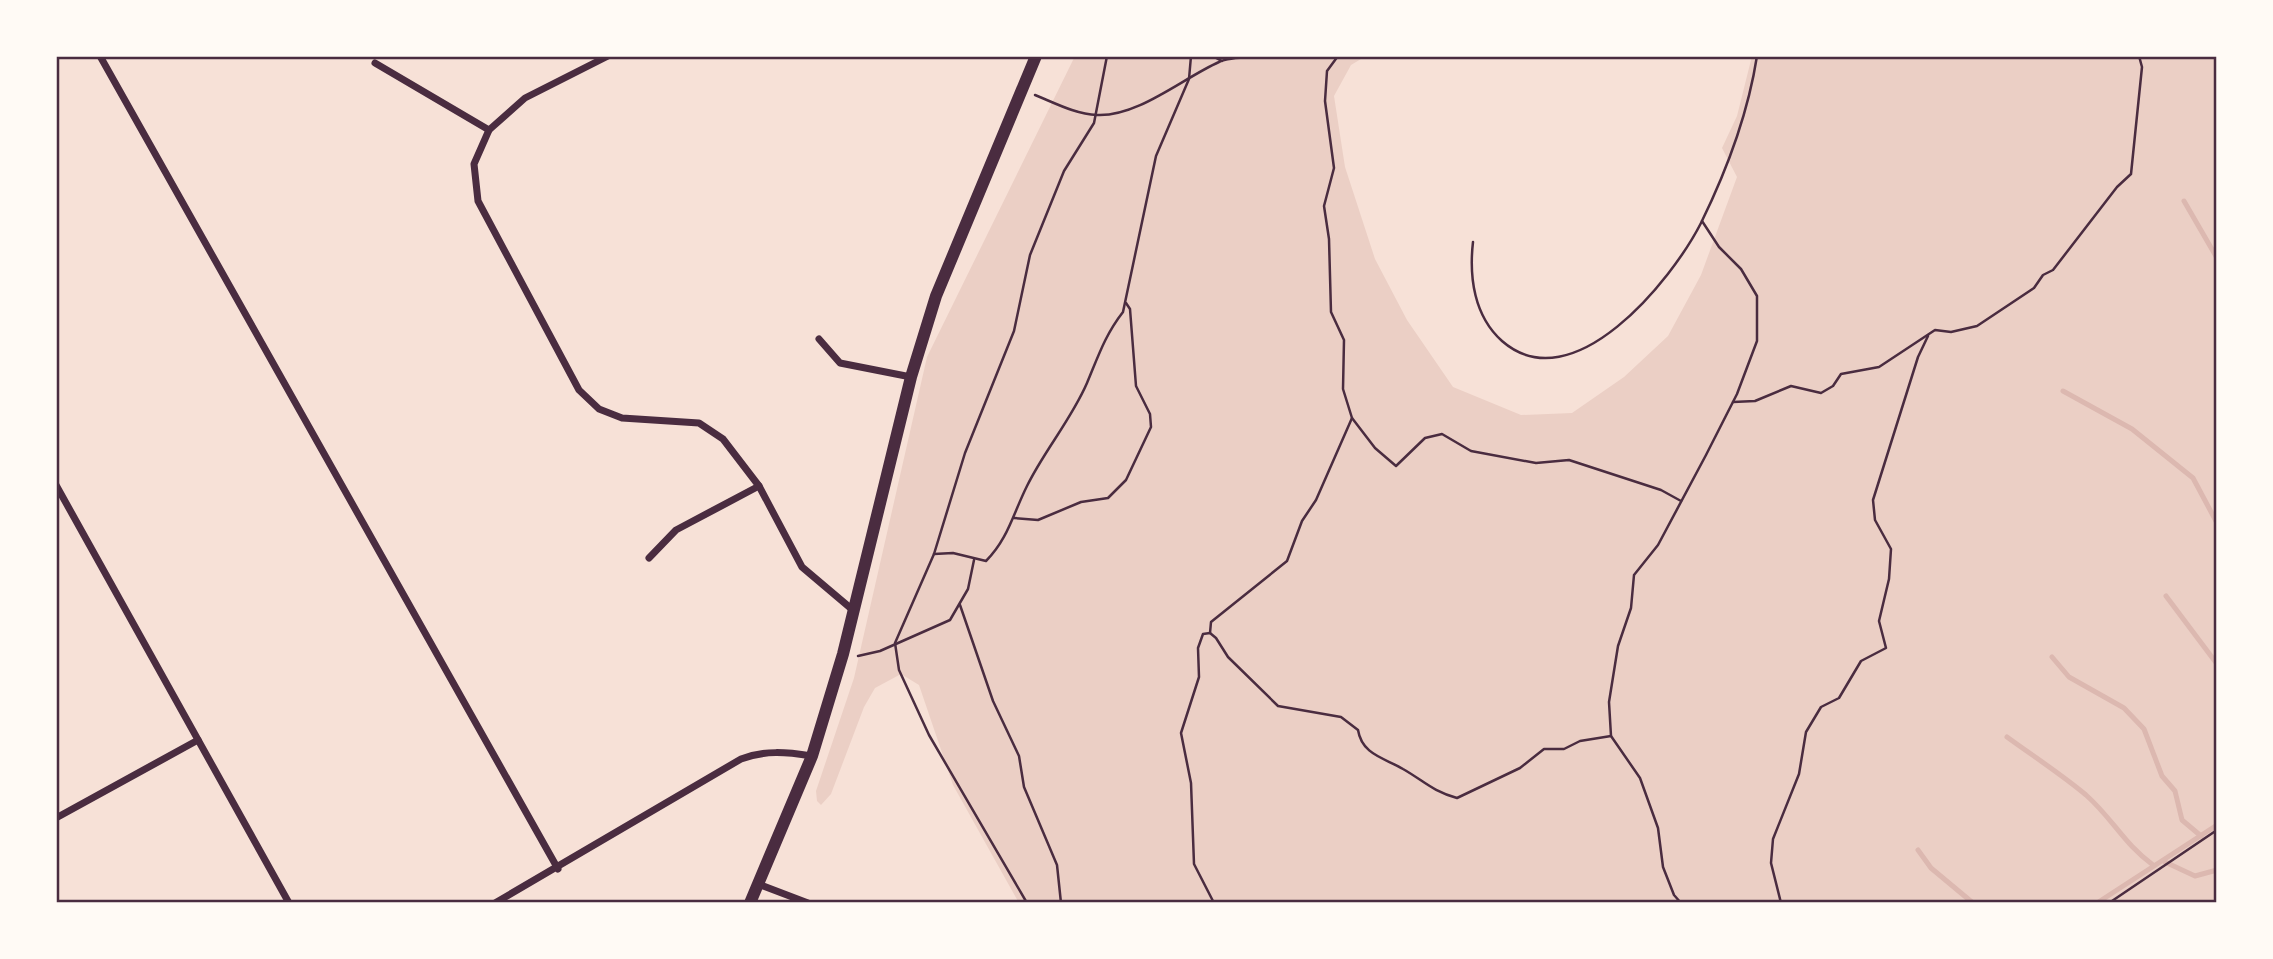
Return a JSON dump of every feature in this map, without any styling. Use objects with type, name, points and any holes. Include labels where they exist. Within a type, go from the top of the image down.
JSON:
[{"type":"main road","points":[[750,903],[812,756],[843,654],[911,377],[936,296],[1036,56]]},
{"type":"street","points":[[100,56],[558,869]]},
{"type":"street","points":[[608,56],[525,98],[489,130],[474,164],[478,201],[579,390],[599,409],[622,418],[699,423],[723,439],[759,486],[802,567],[854,612]]},
{"type":"street","points":[[375,62],[489,130]]},
{"type":"street","points":[[818,339],[840,363],[911,377]]},
{"type":"street","points":[[56,485],[58,495],[289,903]]},
{"type":"street","points":[[649,558],[676,530],[759,486]]},
{"type":"street","points":[[56,818],[198,740]]},
{"type":"street","points":[[495,903],[558,869],[741,759],[758,752],[787,752],[812,756]]},
{"type":"street","points":[[758,884],[808,903]]},
{"type":"path","points":[[1027,903],[929,735],[898,670],[895,643],[934,554],[965,453],[1014,331],[1031,254],[1064,171],[1094,123],[1107,56]]},
{"type":"path","points":[[934,554],[953,553],[986,561],[1002,545],[1027,485],[1087,383],[1093,362],[1111,326],[1123,312],[1156,156],[1189,79],[1191,56]]},
{"type":"path","points":[[1212,56],[1222,61]]},
{"type":"path","points":[[1023,90],[1068,109],[1096,115],[1115,113],[1222,61],[1267,56]]},
{"type":"path","points":[[1338,56],[1327,71],[1325,101],[1334,168],[1324,206],[1329,239],[1331,312],[1344,340],[1343,389],[1352,418],[1375,448],[1396,466],[1424,438],[1442,434],[1471,451],[1536,463],[1569,460],[1661,490],[1681,501]]},
{"type":"path","points":[[1473,242],[1474,287],[1488,326],[1516,350],[1551,358],[1585,349],[1625,319],[1668,272],[1702,221],[1744,118],[1757,56]]},
{"type":"path","points":[[1733,402],[1755,401],[1791,386],[1821,393],[1833,386],[1841,374],[1879,367],[1935,331],[1951,332],[1977,326],[2035,288],[2081,237],[2117,187],[2131,174],[2143,67],[2139,56]]},
{"type":"path","points":[[1681,903],[1674,895],[1662,867],[1658,828],[1640,778],[1611,736],[1609,702],[1618,646],[1631,608],[1634,575],[1658,545],[1733,402],[1757,341],[1757,296],[1741,269],[1719,247],[1702,221]]},
{"type":"path","points":[[1014,518],[1038,520],[1045,514],[1081,502],[1108,498],[1126,481],[1151,427],[1150,414],[1136,386],[1130,309],[1125,302]]},
{"type":"path","points":[[1781,903],[1771,863],[1773,839],[1799,774],[1806,732],[1821,707],[1839,698],[1861,661],[1886,648],[1879,621],[1889,579],[1891,549],[1875,520],[1873,500],[1918,356],[1928,336]]},
{"type":"path","points":[[1210,633],[1210,622],[1287,561],[1352,418]]},
{"type":"path","points":[[843,654],[862,656],[950,620],[968,589],[974,560]]},
{"type":"path","points":[[960,605],[993,701],[1020,756],[1024,788],[1057,865],[1061,903]]},
{"type":"path","points":[[1214,903],[1194,864],[1191,783],[1181,733],[1199,677],[1198,648],[1203,634],[1210,633],[1216,638],[1228,657],[1278,706],[1341,717],[1358,730],[1359,737],[1377,759],[1402,768],[1434,792],[1457,798],[1520,768],[1544,749],[1564,749],[1580,741],[1611,736]]},
{"type":"path","points":[[2109,903],[2217,830]]},
{"type":"shaded area","points":[[1075,56],[1366,56],[1351,65],[1334,96],[1345,167],[1375,259],[1407,320],[1453,387],[1521,415],[1572,413],[1624,377],[1668,336],[1701,275],[1737,177],[1722,148],[1737,116],[1752,56],[2217,56],[2217,903],[1019,903],[953,785],[919,685],[901,674],[875,688],[864,707],[831,794],[821,805],[817,801],[816,791],[854,678],[927,357]]},
{"type":"waterway","points":[[2184,201],[2217,258]]},
{"type":"waterway","points":[[2063,391],[2132,429],[2193,478],[2217,523]]},
{"type":"waterway","points":[[2166,596],[2217,664]]},
{"type":"waterway","points":[[2052,657],[2069,677],[2124,708],[2144,729],[2162,776],[2175,791],[2182,820],[2201,836]]},
{"type":"waterway","points":[[2007,737],[2086,795],[2134,849],[2153,865]]},
{"type":"waterway","points":[[2097,903],[2217,825]]},
{"type":"waterway","points":[[1918,850],[1931,868],[1973,903]]},
{"type":"waterway","points":[[2165,862],[2195,876],[2217,870]]}]
